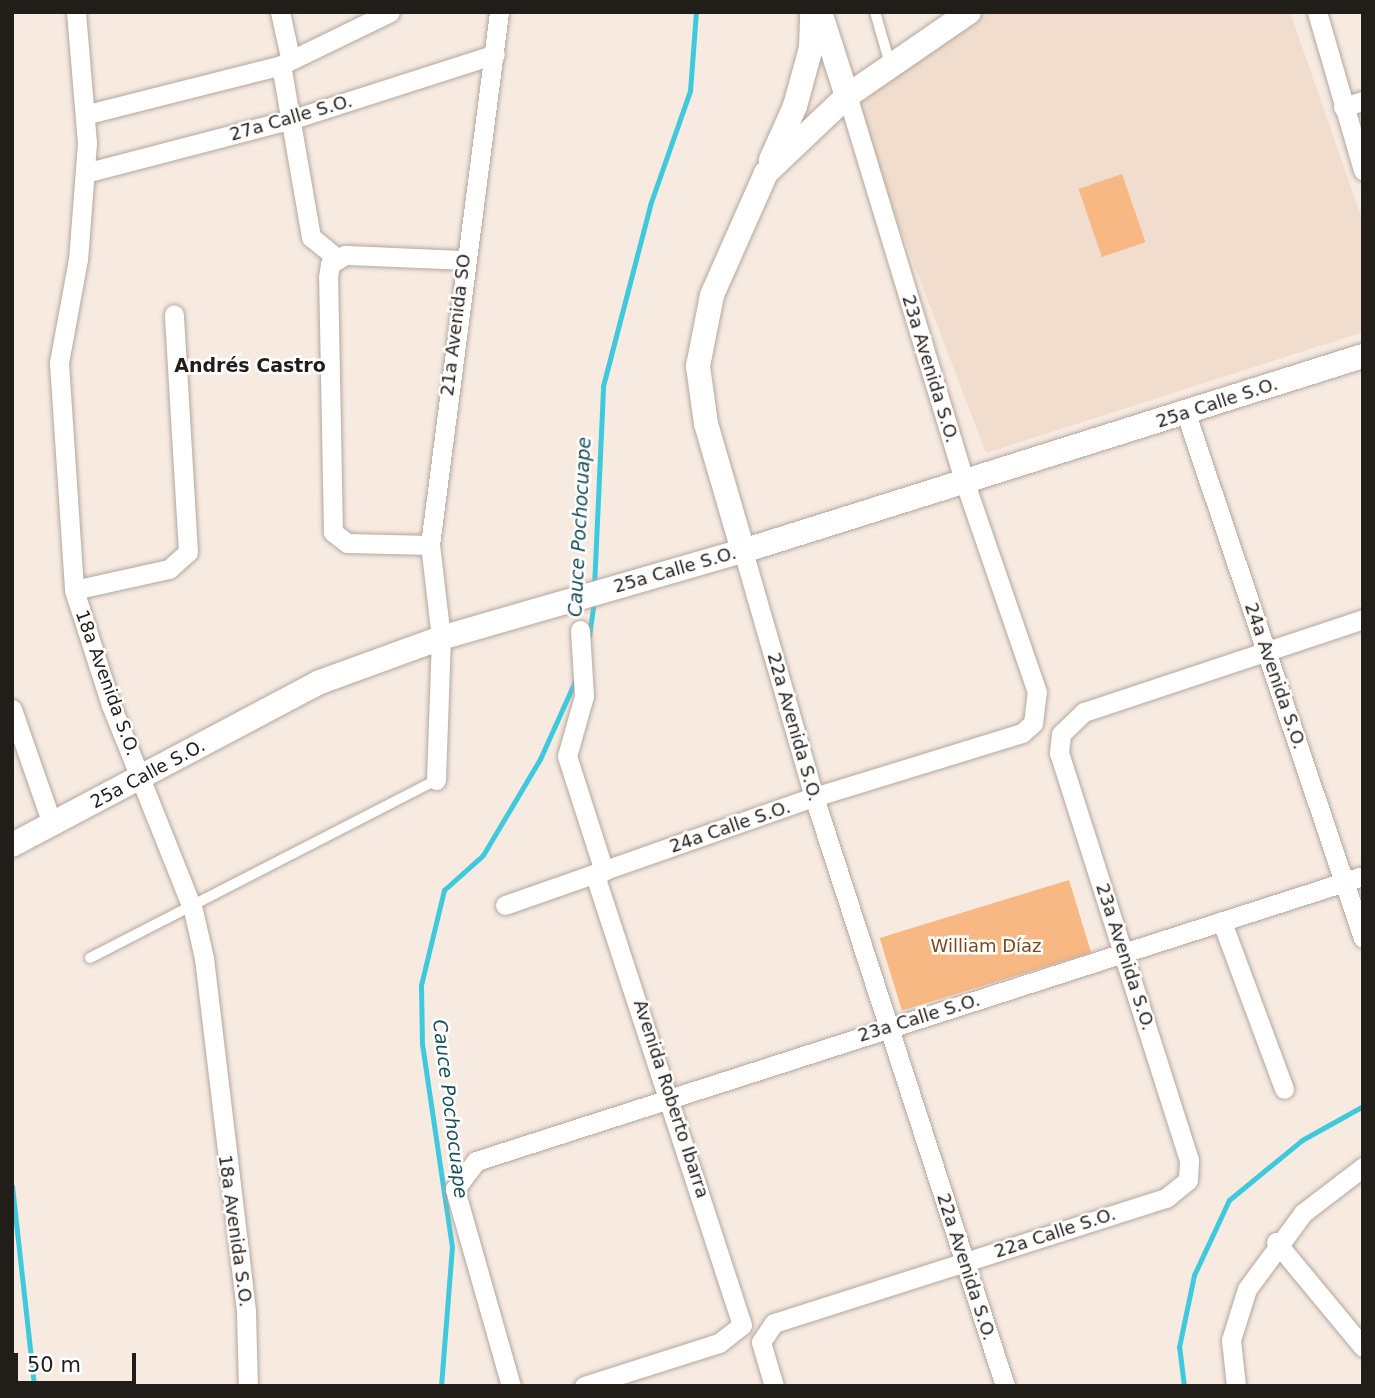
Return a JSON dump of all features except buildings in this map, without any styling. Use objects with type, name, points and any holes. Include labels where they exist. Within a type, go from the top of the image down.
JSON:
[{"type":"street","name":"18a Avenida S.O.","points":[[76,12],[88,114],[85,173],[59,363],[74,590],[141,777],[193,910],[246,1312],[248,1386]]},
{"type":"street","points":[[279,12],[311,237],[338,259]]},
{"type":"street","points":[[88,114],[286,61],[390,12]]},
{"type":"street","name":"21a Avenida SO","points":[[436,780],[441,638],[430,545],[464,260],[499,12]]},
{"type":"street","points":[[766,173],[795,106],[811,48],[812,12]]},
{"type":"street","name":"23a Avenida S.O.","points":[[820,12],[964,480],[1037,692],[1033,723]]},
{"type":"street","points":[[847,96],[890,64],[970,12]]},
{"type":"street","points":[[1317,12],[1363,170]]},
{"type":"street","name":"27a Calle S.O.","points":[[85,173],[293,119],[495,54]]},
{"type":"street","name":"22a Avenida S.O.","points":[[847,96],[766,173],[712,295],[698,366],[706,424],[814,797],[1005,1386]]},
{"type":"street","points":[[1343,107],[1363,101]]},
{"type":"street","points":[[430,545],[346,544],[333,532],[325,349],[328,277],[338,259],[367,252],[464,260]]},
{"type":"street","points":[[74,590],[169,569],[188,552],[174,314]]},
{"type":"street","name":"25a Calle S.O.","points":[[12,845],[320,682],[441,638],[743,551],[964,480],[1186,414],[1363,356]]},
{"type":"street","name":"24a Avenida S.O.","points":[[1186,414],[1266,650],[1354,879],[1363,938]]},
{"type":"street","points":[[1266,650],[1363,619]]},
{"type":"street","name":"Avenida Roberto Ibarra","points":[[580,631],[584,696],[567,756],[600,872],[742,1325],[730,1339],[583,1386]]},
{"type":"street","name":"23a Avenida S.O.","points":[[1188,1180],[1189,1160],[1059,753],[1061,734],[1084,712],[1266,650]]},
{"type":"street","points":[[12,709],[52,824]]},
{"type":"street","name":"24a Calle S.O.","points":[[505,905],[814,797],[1022,733],[1033,723]]},
{"type":"street","name":"23a Calle S.O.","points":[[511,1386],[456,1189],[476,1161],[889,1027],[1125,956],[1354,879]]},
{"type":"street","points":[[1222,922],[1284,1089]]},
{"type":"street","points":[[1236,1386],[1231,1340],[1236,1313],[1276,1241],[1363,1167]]},
{"type":"street","name":"22a Calle S.O.","points":[[774,1386],[762,1336],[780,1320],[1166,1198],[1188,1180]]},
{"type":"street","points":[[1276,1241],[1363,1348]]},
{"type":"lane","points":[[875,12],[890,64]]},
{"type":"lane","points":[[90,958],[193,910],[436,780]]},
{"type":"shaded area","points":[[985,12],[1290,12],[1363,222],[1363,332],[986,453],[851,99]]},
{"type":"green space","points":[[1122,174],[1145,242],[1102,257],[1079,189]]},
{"type":"green space","name":"William Díaz","points":[[1069,880],[1091,953],[902,1011],[880,938]]},
{"type":"waterway","name":"Cauce Pochocuape","points":[[594,587],[603,386],[650,205],[690,91],[696,12]]},
{"type":"waterway","name":"Cauce Pochocuape","points":[[589,636],[594,601]]},
{"type":"waterway","name":"Cauce Pochocuape","points":[[441,1386],[452,1247],[422,1044],[421,985],[444,890],[483,855],[540,759],[576,679]]},
{"type":"waterway","points":[[1184,1386],[1179,1347],[1194,1275],[1229,1200],[1302,1140],[1363,1106]]},
{"type":"waterway","points":[[12,1186],[34,1386]]},
{"type":"district","name":"Andrés Castro","points":[[250,366]]}]
